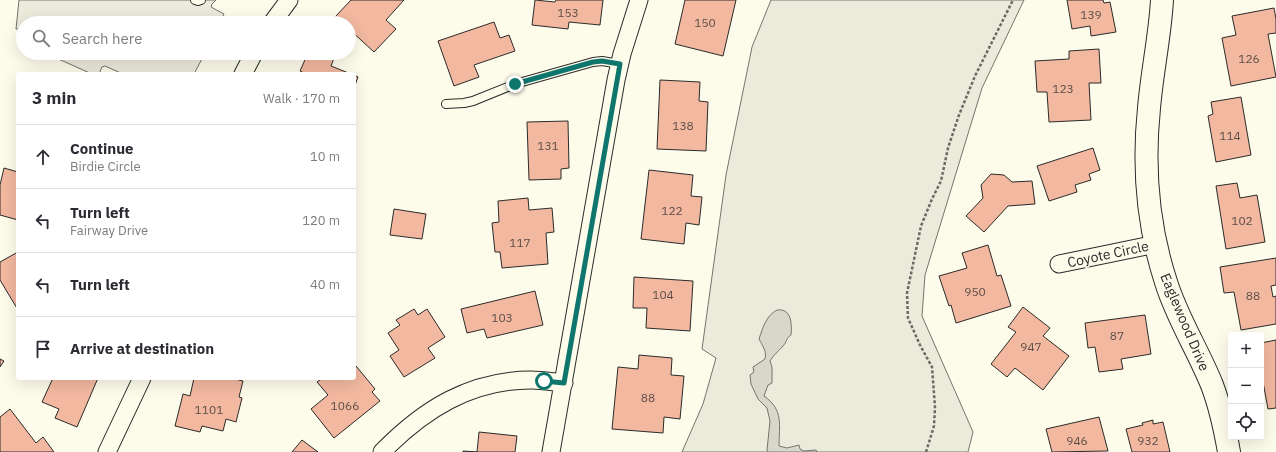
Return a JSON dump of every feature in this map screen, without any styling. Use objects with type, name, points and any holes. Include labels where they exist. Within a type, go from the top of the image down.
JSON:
[{"type":"main road","name":"Eaglewood Drive","points":[[1162,0],[1159,35],[1149,108],[1146,154],[1149,196],[1156,244],[1166,282],[1181,319],[1212,384],[1220,406],[1226,430],[1229,452]]},
{"type":"street","points":[[277,16],[289,0]]},
{"type":"street","points":[[551,452],[620,64],[639,0]]},
{"type":"street","points":[[244,72],[250,60]]},
{"type":"street","name":"Coyote Circle","points":[[1059,264],[1156,244]]},
{"type":"street","points":[[107,452],[141,380]]},
{"type":"street","points":[[382,452],[397,436],[428,412],[454,397],[474,390],[513,381],[532,380],[564,383]]},
{"type":"lane","points":[[195,0],[198,2],[201,0]]},
{"type":"lane","points":[[446,104],[473,101],[515,84],[593,62],[602,61],[620,64]]},
{"type":"path","points":[[926,452],[934,426],[935,407],[932,367],[908,318],[907,293],[916,245],[921,226],[941,181],[948,148],[959,116],[975,76],[1013,0]]},
{"type":"shaded area","points":[[19,0],[216,0],[211,7],[224,14],[223,16],[17,16]]},
{"type":"shaded area","points":[[771,0],[1024,0],[982,88],[925,275],[922,316],[973,432],[968,452],[682,452],[703,404],[716,358],[702,349],[726,175],[752,47]]},
{"type":"shaded area","points":[[61,60],[201,60],[195,72],[118,72],[105,66],[102,67],[100,72],[88,72]]},
{"type":"shaded area","points":[[777,310],[782,310],[788,314],[791,322],[791,335],[770,361],[772,367],[772,383],[768,385],[764,396],[770,401],[778,412],[780,425],[779,446],[787,448],[799,445],[800,449],[804,451],[816,450],[817,452],[768,452],[767,450],[770,421],[767,408],[758,399],[751,384],[750,375],[754,372],[753,367],[765,359],[765,351],[759,339],[770,315]]},
{"type":"building","points":[[351,0],[404,0],[386,20],[396,29],[374,52],[356,35],[356,16],[336,16]]},
{"type":"building","points":[[535,0],[555,2],[556,0],[603,0],[600,25],[569,22],[568,29],[532,25]]},
{"type":"building","points":[[685,0],[736,0],[723,56],[675,44]]},
{"type":"building","points":[[1067,0],[1103,0],[1104,3],[1110,2],[1116,32],[1091,36],[1090,26],[1072,29]]},
{"type":"building","points":[[1274,8],[1276,33],[1268,34],[1276,77],[1231,86],[1222,38],[1236,35],[1232,16]]},
{"type":"building","points":[[494,22],[500,38],[509,35],[515,51],[474,65],[479,77],[454,86],[438,41]]},
{"type":"building","points":[[1099,49],[1101,83],[1089,83],[1091,120],[1049,122],[1047,92],[1037,92],[1035,61],[1069,59],[1069,51]]},
{"type":"building","points":[[305,60],[333,60],[331,66],[346,72],[302,72],[300,71]]},
{"type":"building","points":[[660,80],[700,82],[699,101],[708,102],[706,151],[657,149]]},
{"type":"building","points":[[1241,97],[1251,155],[1216,162],[1208,116],[1213,114],[1211,102]]},
{"type":"building","points":[[568,121],[569,168],[561,169],[561,179],[529,180],[527,122]]},
{"type":"building","points":[[1093,148],[1100,170],[1089,174],[1091,180],[1075,185],[1077,192],[1049,201],[1037,166]]},
{"type":"building","points":[[4,168],[16,171],[16,219],[0,215],[0,185]]},
{"type":"building","points":[[649,170],[693,175],[691,196],[702,197],[699,225],[686,223],[684,244],[641,239]]},
{"type":"building","points":[[991,174],[1004,175],[1012,182],[1032,181],[1035,204],[1008,206],[984,232],[966,216],[983,198],[981,185]]},
{"type":"building","points":[[1237,183],[1240,198],[1257,195],[1265,242],[1226,249],[1216,186]]},
{"type":"building","points":[[528,198],[529,210],[552,208],[554,232],[546,233],[548,264],[502,268],[500,252],[495,252],[492,223],[499,222],[498,201]]},
{"type":"building","points":[[394,209],[426,214],[422,239],[390,235]]},
{"type":"building","points":[[988,245],[997,276],[1001,275],[1011,306],[956,323],[951,305],[949,306],[939,276],[967,268],[962,253]]},
{"type":"building","points":[[16,253],[16,307],[0,280],[0,262]]},
{"type":"building","points":[[1276,258],[1276,285],[1271,286],[1273,297],[1276,296],[1276,324],[1241,330],[1234,292],[1224,293],[1220,267]]},
{"type":"building","points":[[634,277],[693,281],[690,331],[646,328],[647,308],[633,308]]},
{"type":"building","points":[[535,291],[543,325],[487,338],[484,329],[467,333],[461,309]]},
{"type":"building","points":[[1023,307],[1050,328],[1043,336],[1069,356],[1043,390],[1015,368],[1007,377],[991,364],[1016,332],[1008,327]]},
{"type":"building","points":[[414,309],[418,315],[427,309],[445,337],[428,348],[435,358],[404,377],[390,356],[399,350],[388,333],[400,325],[396,320]]},
{"type":"building","points":[[1145,315],[1151,354],[1121,359],[1123,369],[1099,372],[1095,347],[1088,348],[1085,323]]},
{"type":"building","points":[[1276,340],[1276,408],[1268,409],[1264,387],[1264,342]]},
{"type":"building","points":[[639,355],[672,358],[671,375],[684,376],[680,419],[664,417],[663,433],[612,429],[618,367],[638,369]]},
{"type":"building","points":[[0,359],[4,361],[0,367]]},
{"type":"building","points":[[356,366],[375,389],[372,392],[380,401],[334,438],[311,409],[328,395],[317,382],[320,380],[356,380]]},
{"type":"building","points":[[52,380],[97,380],[77,427],[55,418],[59,409],[42,402]]},
{"type":"building","points":[[194,380],[243,381],[239,397],[242,398],[236,422],[226,419],[223,431],[202,426],[200,432],[175,426],[183,394],[190,396]]},
{"type":"building","points":[[10,409],[36,443],[43,437],[54,452],[0,452],[0,417]]},
{"type":"building","points":[[1099,417],[1108,451],[1052,452],[1046,429]]},
{"type":"building","points":[[1153,420],[1153,424],[1163,422],[1170,452],[1132,452],[1126,429],[1143,425],[1142,423]]},
{"type":"building","points":[[479,432],[517,436],[515,452],[477,452]]},
{"type":"building","points":[[302,440],[318,452],[292,452]]},
{"type":"route","points":[[515,84],[593,62],[602,61],[620,64],[564,383],[544,381]]}]
